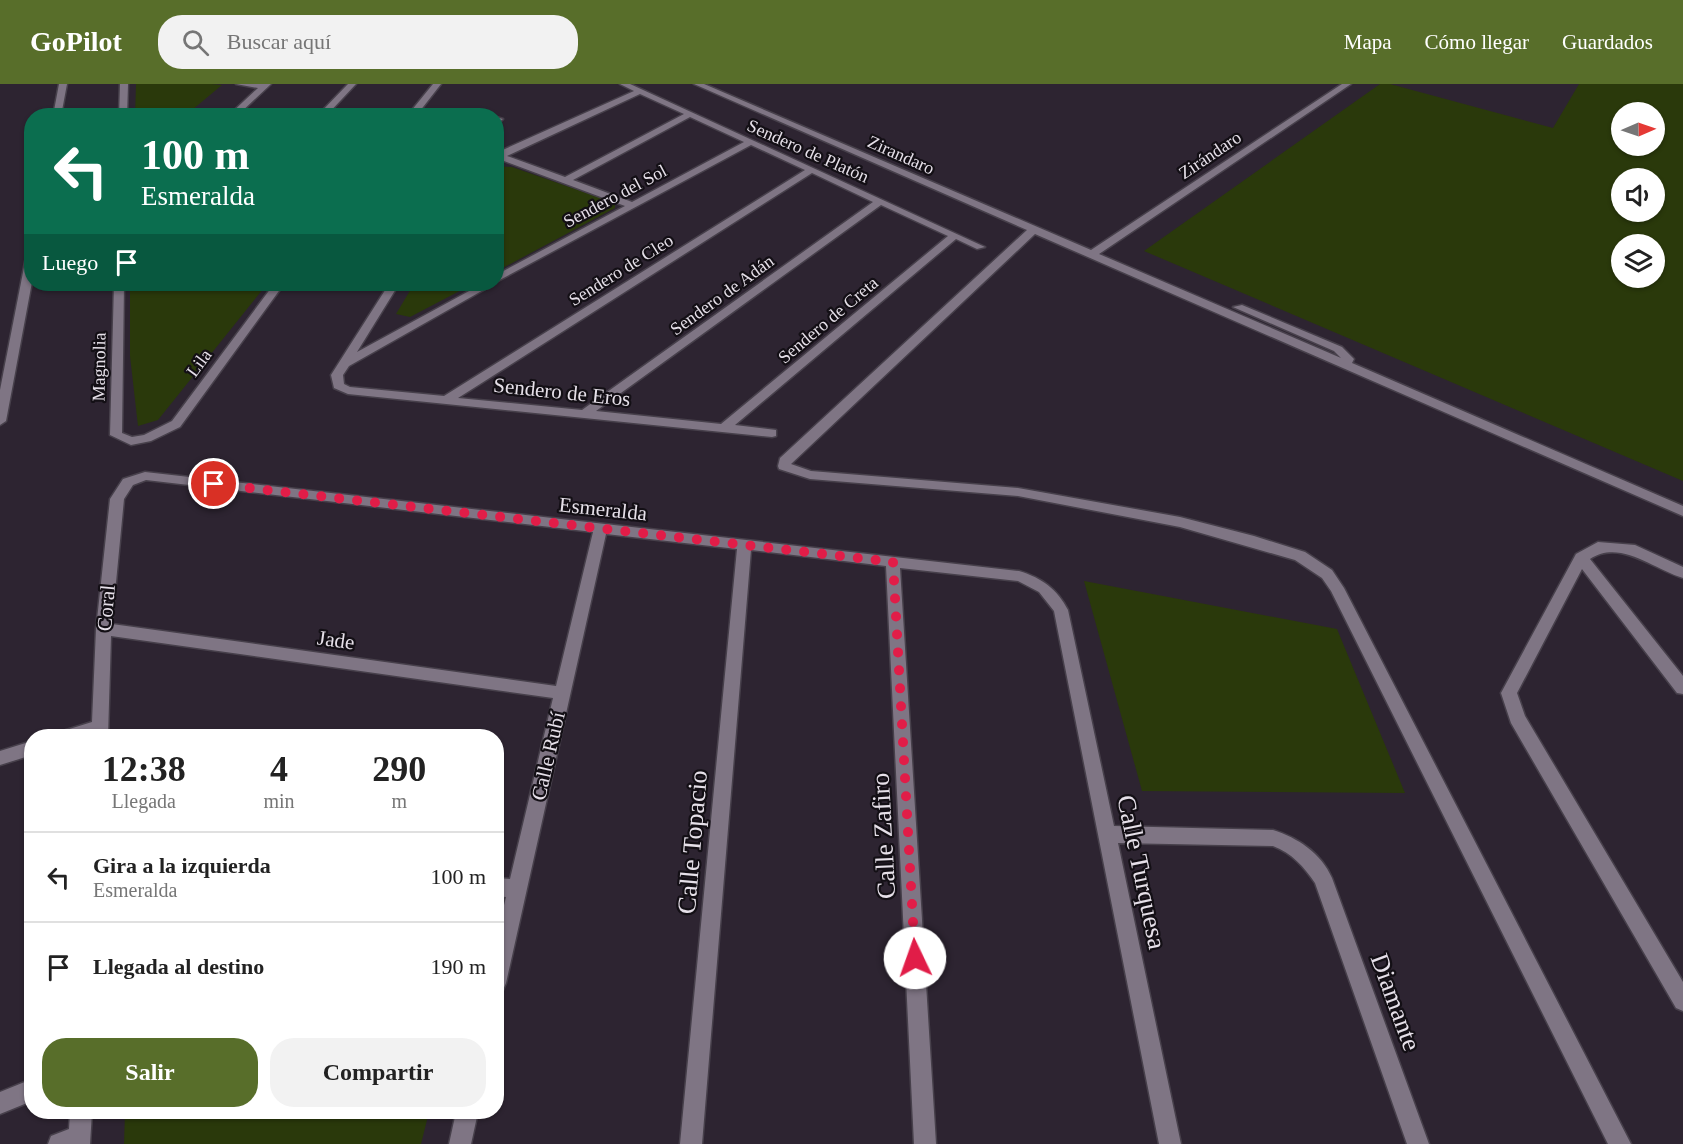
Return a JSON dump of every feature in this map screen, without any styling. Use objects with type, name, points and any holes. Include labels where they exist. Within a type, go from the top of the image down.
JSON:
[{"type":"street","points":[[58,108],[63,84]]},
{"type":"street","points":[[123,108],[124,84]]},
{"type":"street","points":[[240,84],[266,85]]},
{"type":"street","points":[[328,108],[351,84]]},
{"type":"street","points":[[418,108],[437,84]]},
{"type":"street","name":"Sendero de Platón","points":[[624,84],[980,247]]},
{"type":"street","name":"Zirandaro","points":[[698,84],[1034,230],[1095,251],[1346,365],[1683,511]]},
{"type":"street","name":"Zirándaro","points":[[1095,251],[1347,84]]},
{"type":"street","points":[[241,108],[266,85]]},
{"type":"street","points":[[504,153],[638,92]]},
{"type":"street","points":[[567,180],[689,115]]},
{"type":"street","name":"Sendero del Sol","points":[[504,275],[749,143]]},
{"type":"street","points":[[504,158],[632,205]]},
{"type":"street","name":"Sendero de Cleo","points":[[448,399],[811,170]]},
{"type":"street","name":"Sendero de Adán","points":[[584,414],[880,201]]},
{"type":"street","points":[[1034,230],[785,461],[784,466],[810,475],[1018,492],[1180,522],[1254,541],[1300,556],[1318,566],[1337,588],[1620,1144]]},
{"type":"street","name":"Sendero de Creta","points":[[723,429],[954,236]]},
{"type":"street","points":[[0,421],[25,291]]},
{"type":"street","name":"Magnolia","points":[[119,291],[116,435],[130,441]]},
{"type":"street","name":"Lila","points":[[130,441],[147,438],[176,424],[274,291]]},
{"type":"street","points":[[343,364],[390,291]]},
{"type":"street","points":[[343,364],[476,291]]},
{"type":"street","name":"Sendero de Eros","points":[[343,364],[336,381],[338,386],[348,390],[772,433]]},
{"type":"street","name":"Esmeralda","points":[[128,482],[145,476],[600,530],[1019,576],[1049,590],[1061,610]]},
{"type":"street","name":"Coral","points":[[100,729],[104,629],[117,499],[128,482]]},
{"type":"street","name":"Calle Rubí","points":[[504,949],[600,530]]},
{"type":"street","name":"Calle Topacio","points":[[691,1144],[744,545]]},
{"type":"street","points":[[1683,573],[1630,549],[1598,547],[1581,558],[1509,693],[1517,718],[1683,1001]]},
{"type":"street","points":[[1581,558],[1683,688]]},
{"type":"street","name":"Calle Zafiro","points":[[893,562],[926,1144]]},
{"type":"street","name":"Calle Turquesa","points":[[1061,610],[1170,1144]]},
{"type":"street","name":"Jade","points":[[104,629],[563,693]]},
{"type":"street","points":[[0,759],[24,751]]},
{"type":"street","name":"Diamante","points":[[1106,834],[1273,838],[1290,843],[1306,856],[1323,878],[1418,1144]]},
{"type":"street","points":[[504,888],[518,889]]},
{"type":"street","points":[[0,1103],[24,1093]]},
{"type":"street","points":[[73,1141],[79,1119]]},
{"type":"street","points":[[460,1144],[465,1119]]},
{"type":"green space","points":[[136,84],[222,85],[194,108],[135,108]]},
{"type":"green space","points":[[1380,84],[1390,84],[1553,128],[1579,84],[1683,84],[1683,481],[1144,251]]},
{"type":"green space","points":[[504,166],[512,167],[615,203],[615,208],[504,267]]},
{"type":"green space","points":[[130,291],[261,291],[158,420],[138,426],[130,356]]},
{"type":"green space","points":[[410,291],[460,291],[410,317],[396,314]]},
{"type":"green space","points":[[1084,581],[1337,629],[1405,793],[1142,791]]},
{"type":"green space","points":[[125,1119],[427,1119],[421,1144],[124,1144]]},
{"type":"route","points":[[214,484],[893,562],[915,958]]}]
